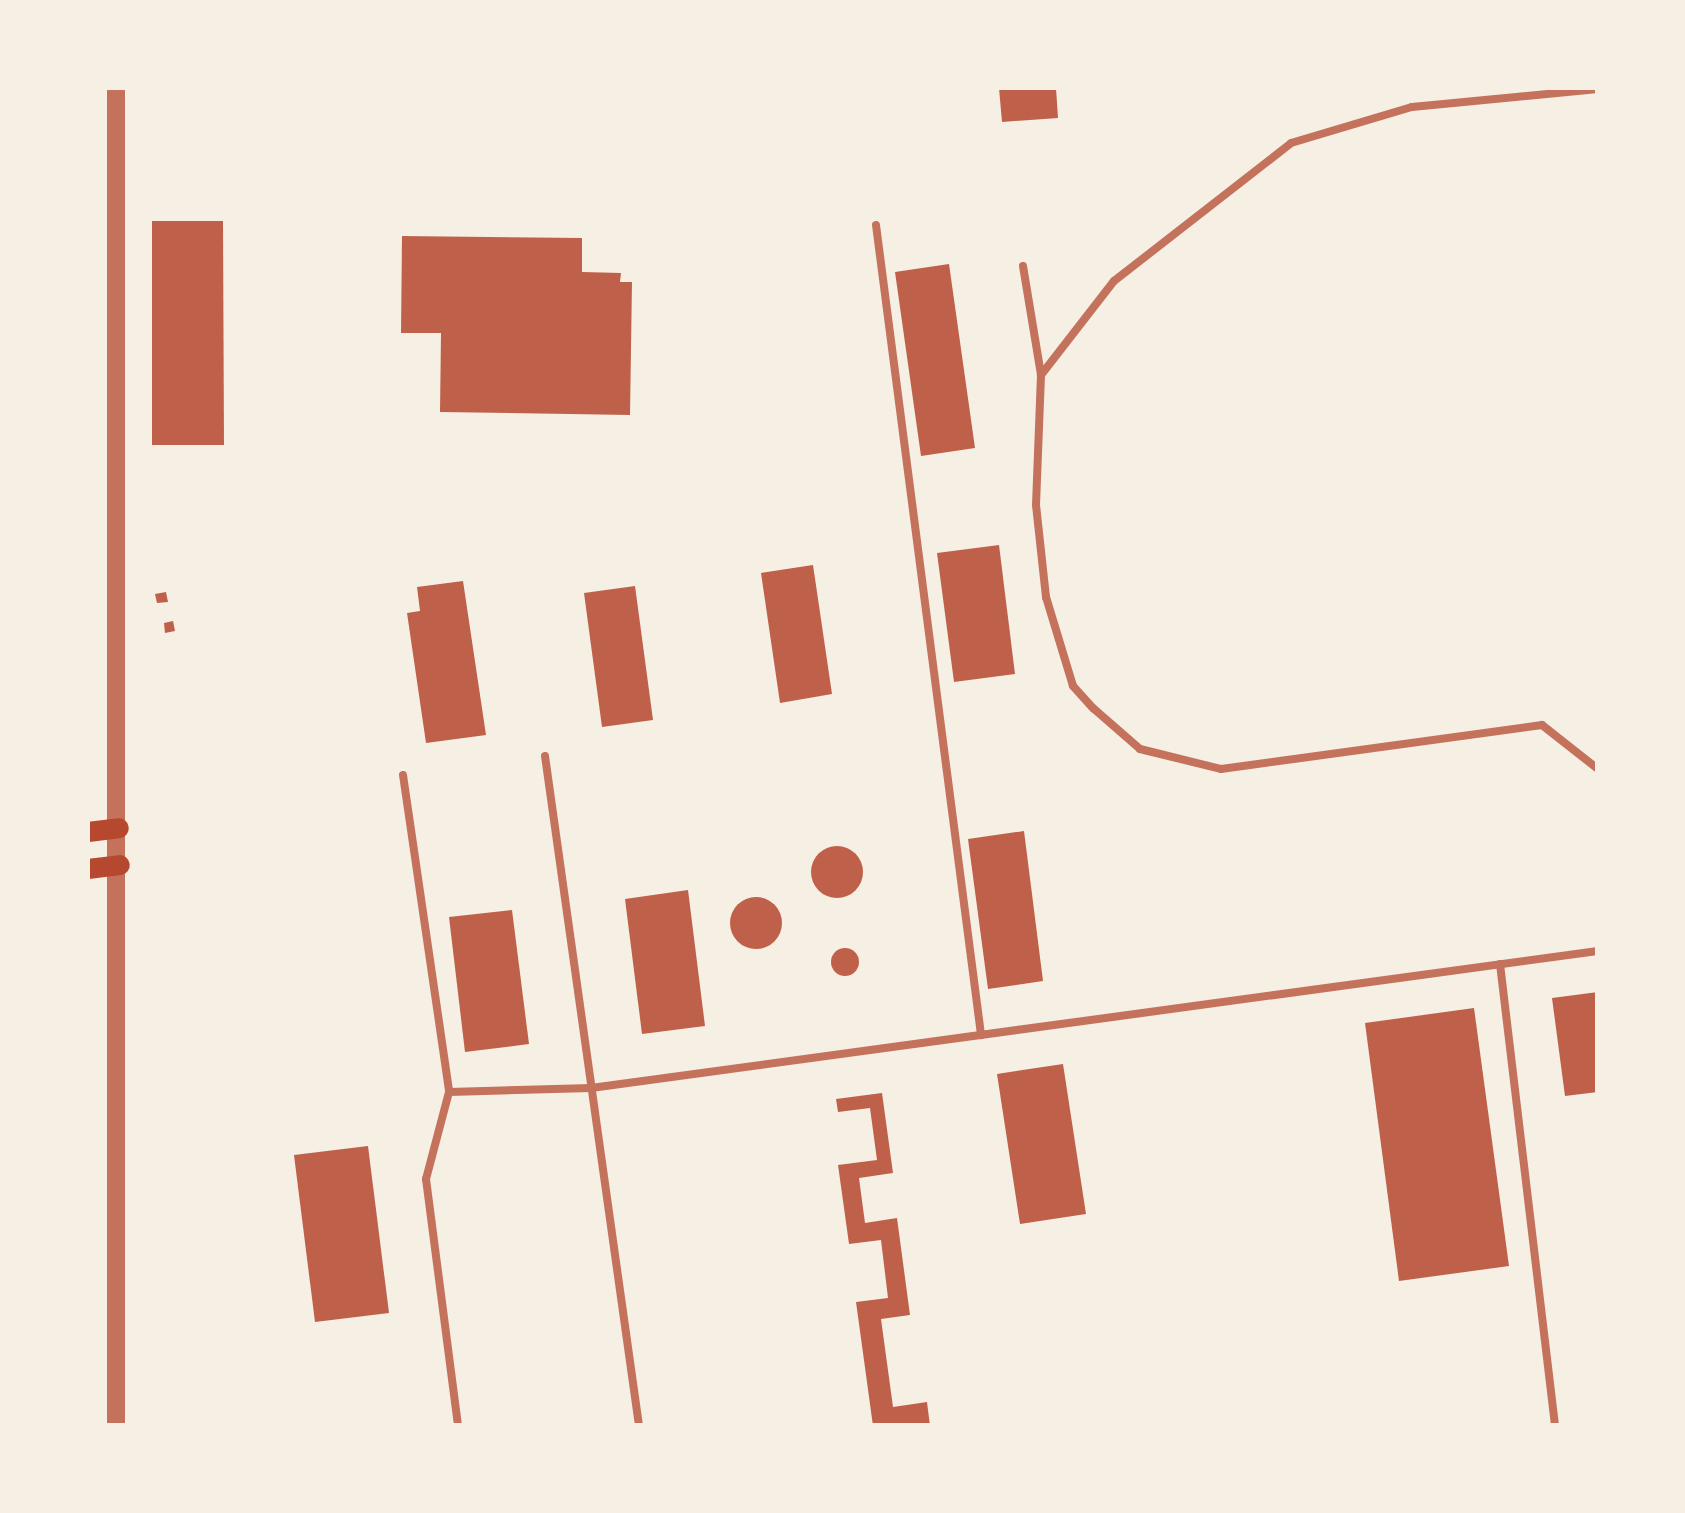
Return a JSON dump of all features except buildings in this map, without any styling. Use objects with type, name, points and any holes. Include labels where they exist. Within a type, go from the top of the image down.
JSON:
[{"type":"main road","points":[[88,832],[119,828]]},
{"type":"main road","points":[[88,870],[120,865]]},
{"type":"street","points":[[116,88],[120,865],[116,1426]]},
{"type":"lane","points":[[1040,376],[1114,281],[1292,142],[1412,107],[1598,89]]},
{"type":"lane","points":[[876,226],[981,1035]]},
{"type":"lane","points":[[1022,266],[1040,376],[1036,506],[1046,598],[1073,686],[1140,748],[1221,769],[1542,724],[1598,769]]},
{"type":"lane","points":[[545,756],[640,1426]]},
{"type":"lane","points":[[403,774],[449,1092],[426,1180],[458,1426]]},
{"type":"lane","points":[[449,1092],[591,1088],[1598,951]]},
{"type":"lane","points":[[1500,964],[1555,1426]]}]
